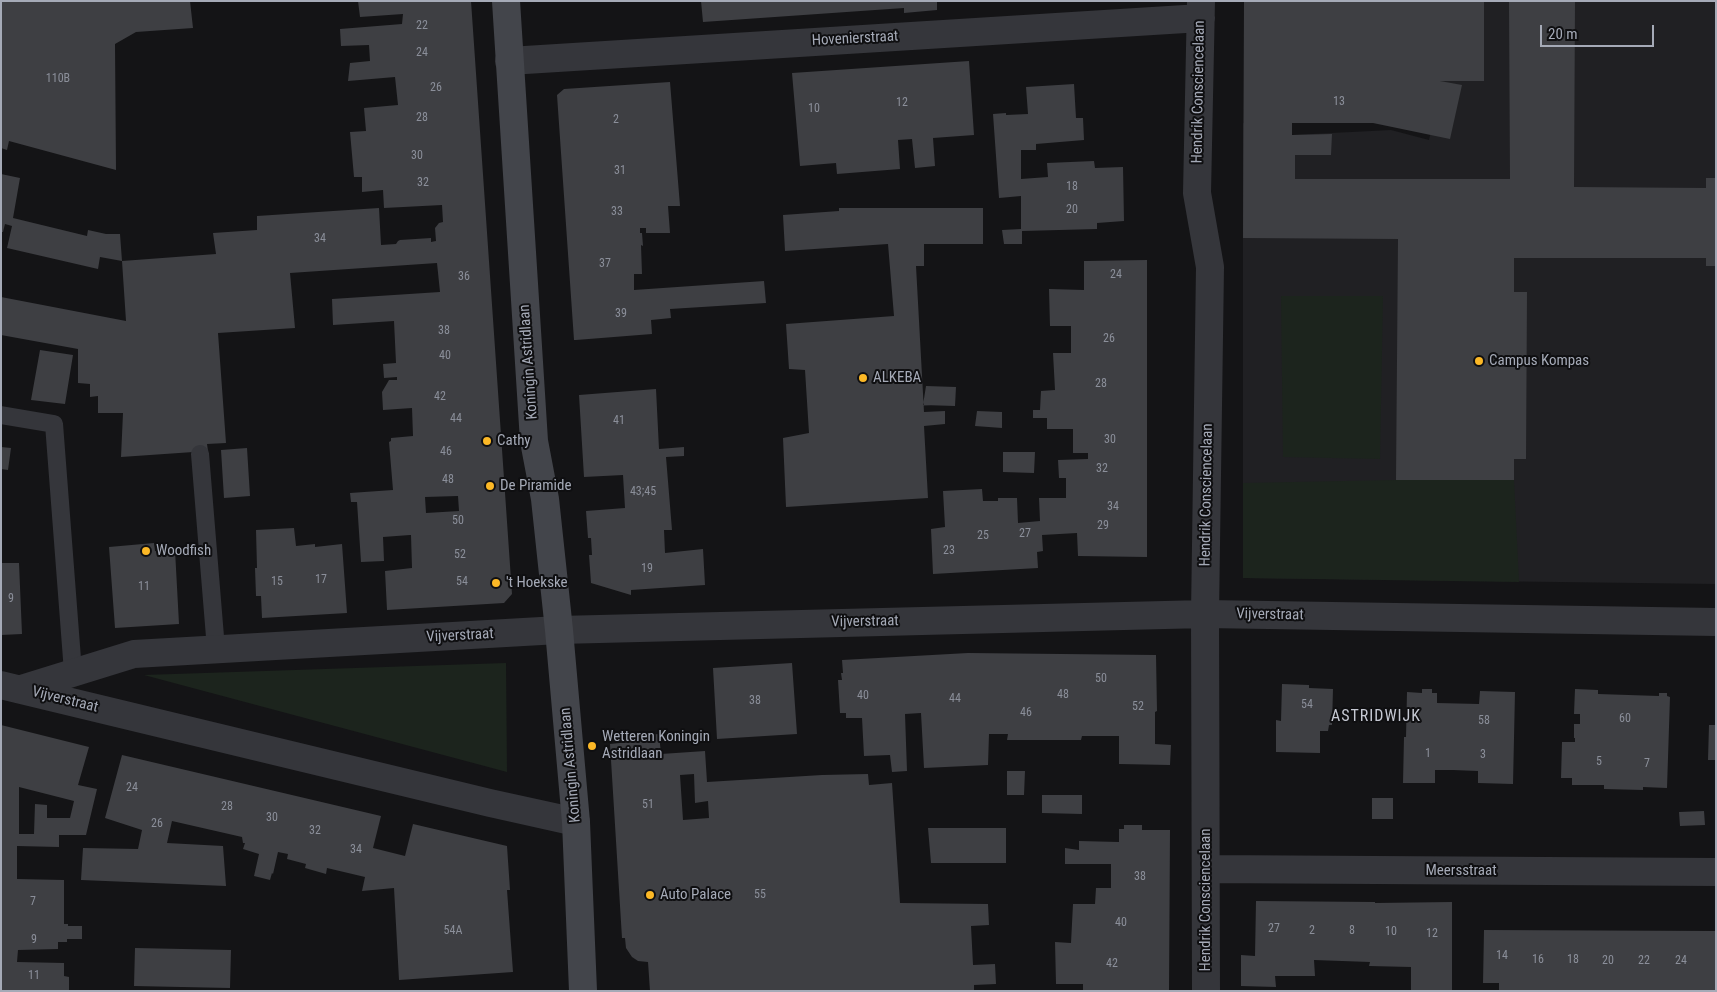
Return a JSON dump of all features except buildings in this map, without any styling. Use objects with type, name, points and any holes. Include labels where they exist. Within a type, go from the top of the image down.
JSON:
[{"type":"main road","name":"Koningin Astridlaan","points":[[506,1],[534,440],[545,499],[559,630],[576,822],[583,991]]},
{"type":"street","name":"Hovenierstraat","points":[[509,61],[1201,10]]},
{"type":"street","name":"Hendrik Consciencelaan","points":[[1201,10],[1197,193],[1210,267],[1206,614],[1206,991]]},
{"type":"street","name":"Vijverstraat","points":[[11,687],[73,672],[134,654],[559,630],[1206,614],[1716,622]]},
{"type":"street","name":"Vijverstraat","points":[[11,687],[490,803],[576,822]]},
{"type":"street","name":"Meersstraat","points":[[1206,869],[1716,872]]},
{"type":"lane","points":[[1,415],[54,424],[73,672]]},
{"type":"lane","points":[[200,454],[216,649]]},
{"type":"shaded area","name":"Campus Kompas","points":[[1458,1],[1716,1],[1716,584],[1243,578],[1243,123],[1292,135],[1391,130],[1429,140]]},
{"type":"shaded area","points":[[1281,296],[1383,296],[1380,459],[1283,457]]},
{"type":"shaded area","points":[[1514,480],[1519,582],[1243,578],[1243,483]]},
{"type":"shaded area","points":[[506,663],[507,772],[144,675]]},
{"type":"place","name":"Campus Kompas","points":[[1479,361]]},
{"type":"place","name":"ALKEBA","points":[[863,378]]},
{"type":"place","name":"Cathy","points":[[487,441]]},
{"type":"place","name":"De Piramide","points":[[490,486]]},
{"type":"place","name":"Woodfish","points":[[146,551]]},
{"type":"place","name":"'t Hoekske","points":[[496,583]]},
{"type":"place","name":"Wetteren Koningin Astridlaan","points":[[592,746]]},
{"type":"place","name":"Auto Palace","points":[[650,895]]},
{"type":"district","name":"ASTRIDWIJK","points":[[1376,717]]}]
